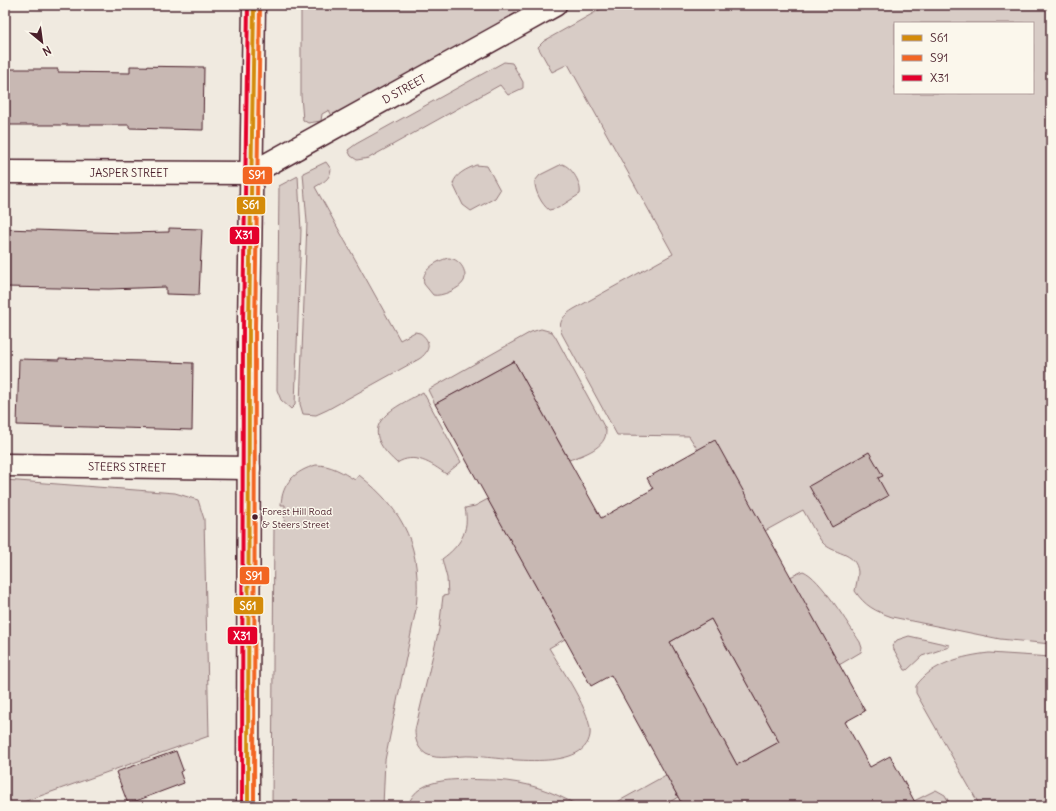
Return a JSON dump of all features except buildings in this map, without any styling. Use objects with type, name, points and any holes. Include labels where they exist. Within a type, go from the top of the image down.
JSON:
[{"type":"street","points":[[248,806],[249,468],[254,5]]},
{"type":"street","name":"D STREET","points":[[252,173],[555,5]]},
{"type":"street","name":"JASPER STREET","points":[[5,172],[252,173]]},
{"type":"street","name":"STEERS STREET","points":[[5,465],[249,468]]},
{"type":"shaded area","points":[[301,5],[534,5],[332,116],[329,110],[322,114],[321,121],[308,123],[303,120],[301,96]]},
{"type":"shaded area","points":[[608,5],[1051,5],[1051,644],[1000,639],[892,617],[880,613],[867,604],[855,591],[858,572],[853,560],[822,542],[814,531],[803,510],[765,531],[698,450],[689,436],[617,435],[562,334],[560,326],[561,322],[564,316],[574,309],[673,254],[568,64],[552,72],[538,47],[544,41]]},
{"type":"shaded area","points":[[504,62],[512,63],[523,82],[523,88],[508,95],[500,85],[369,158],[357,160],[351,156],[348,150],[356,144]]},
{"type":"shaded area","points":[[326,162],[331,169],[329,176],[326,180],[315,187],[400,340],[415,332],[420,333],[426,339],[428,346],[423,356],[419,359],[316,415],[303,414],[300,404],[307,222],[303,173]]},
{"type":"shaded area","points":[[562,164],[576,176],[580,194],[558,208],[549,210],[539,197],[535,181],[540,175]]},
{"type":"shaded area","points":[[476,165],[487,166],[500,190],[495,198],[471,211],[463,205],[453,184],[456,177],[465,170]]},
{"type":"shaded area","points":[[298,176],[301,230],[295,405],[291,409],[281,400],[277,390],[279,186]]},
{"type":"shaded area","points":[[448,258],[456,260],[462,266],[465,273],[464,281],[459,287],[450,292],[441,295],[433,295],[424,284],[423,279],[425,274],[430,267],[439,261]]},
{"type":"shaded area","points":[[541,329],[552,332],[555,336],[606,430],[603,442],[593,450],[569,460],[514,361],[435,404],[428,390],[531,332]]},
{"type":"shaded area","points":[[423,392],[461,462],[446,474],[422,460],[410,459],[397,463],[384,450],[378,438],[378,429],[382,420],[389,412]]},
{"type":"shaded area","points":[[316,465],[332,468],[355,480],[359,475],[375,489],[389,503],[399,518],[407,533],[413,550],[416,568],[416,609],[385,760],[383,806],[272,806],[274,527],[284,527],[285,505],[281,505],[284,490],[287,484],[296,474]]},
{"type":"shaded area","points":[[5,480],[175,493],[198,500],[204,519],[209,736],[12,806],[5,806]]},
{"type":"shaded area","points":[[488,499],[565,639],[549,648],[582,704],[590,726],[590,735],[584,747],[573,755],[557,759],[538,760],[471,756],[436,757],[426,754],[420,749],[415,737],[415,730],[439,629],[443,596],[448,595],[447,578],[442,559],[459,543],[465,531],[465,508],[475,506]]},
{"type":"shaded area","points":[[803,571],[818,582],[842,614],[860,642],[862,648],[861,652],[839,665],[790,577]]},
{"type":"shaded area","points":[[711,619],[779,742],[737,765],[670,642]]},
{"type":"shaded area","points":[[909,636],[949,645],[949,647],[922,656],[907,670],[905,670],[892,646],[897,640]]},
{"type":"shaded area","points":[[989,653],[1051,657],[1051,806],[980,806],[916,693],[916,686],[923,678],[939,666],[969,656]]},
{"type":"shaded area","points":[[666,775],[678,797],[663,806],[610,806]]},
{"type":"shaded area","points":[[457,780],[494,780],[528,785],[548,791],[579,806],[408,806],[413,795],[421,788],[432,783]]},
{"type":"shaded area","points":[[936,790],[945,795],[951,806],[917,806],[914,801]]},
{"type":"transit line","name":"X31","points":[[242,806],[243,326],[248,5]]},
{"type":"transit line","name":"S61","points":[[248,806],[249,326],[254,5]]},
{"type":"transit line","name":"S91","points":[[254,806],[255,326],[260,5]]},
{"type":"place","name":"Forest Hill Road & Steers Street","points":[[255,517]]}]
